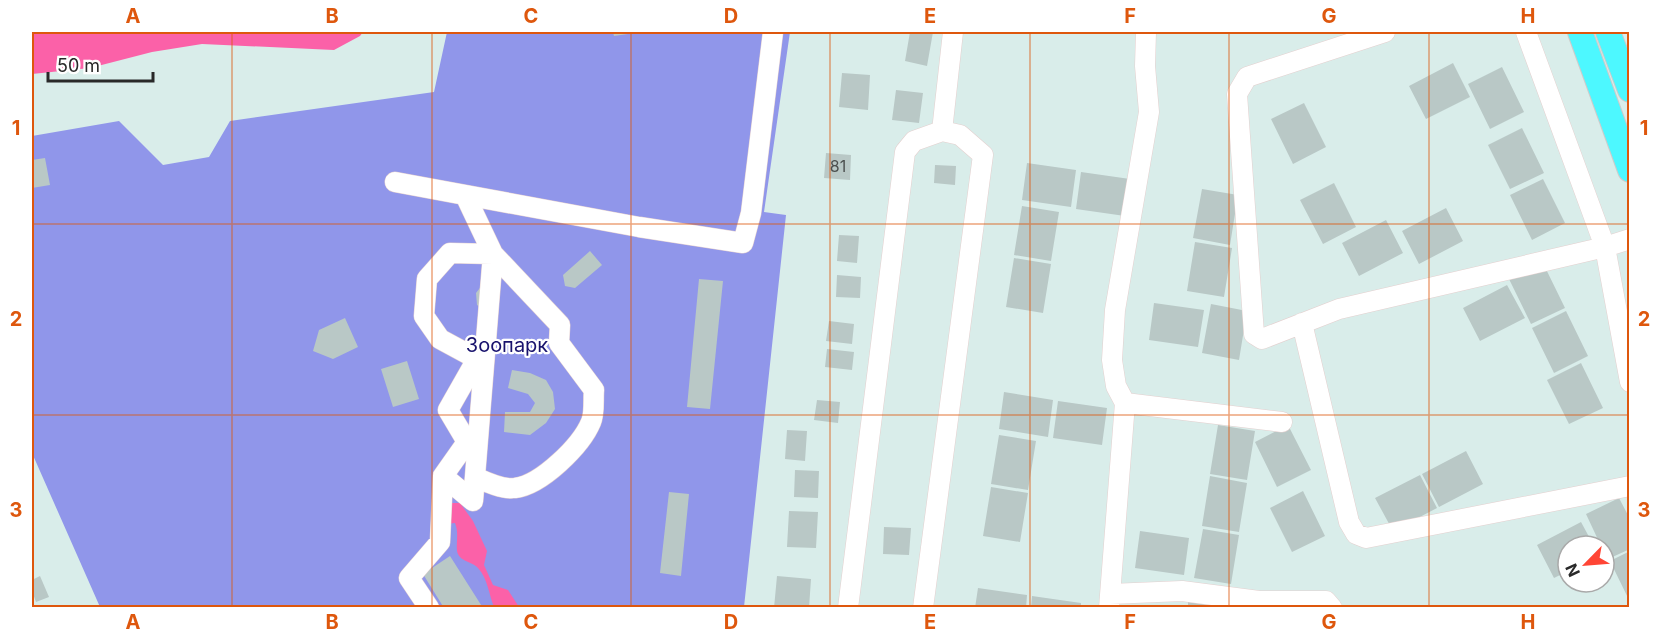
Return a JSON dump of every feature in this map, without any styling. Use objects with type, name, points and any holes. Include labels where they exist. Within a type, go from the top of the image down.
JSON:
[{"type":"main road","points":[[1580,32],[1629,170]]},
{"type":"main road","points":[[1608,32],[1629,90]]},
{"type":"street","points":[[395,182],[639,227],[743,243],[751,213],[773,32]]},
{"type":"street","points":[[942,131],[953,32]]},
{"type":"street","points":[[1146,32],[1145,66],[1149,112],[1115,310],[1112,360],[1116,386],[1125,403],[1109,601],[1182,591],[1258,602],[1326,601],[1332,608]]},
{"type":"street","points":[[1385,32],[1247,77],[1237,94],[1254,334],[1262,339],[1339,309],[1605,247],[1629,239]]},
{"type":"street","points":[[1526,32],[1605,247],[1629,382]]},
{"type":"street","points":[[848,608],[905,152],[915,141],[942,131],[960,135],[983,155],[923,608]]},
{"type":"street","points":[[465,195],[493,255],[560,325],[559,343],[594,390],[591,422],[570,452],[544,478],[515,488],[490,484],[475,477]]},
{"type":"street","points":[[429,608],[409,578],[440,542],[442,476],[467,442],[448,410],[477,359],[440,339],[424,316],[427,279],[450,253],[493,255]]},
{"type":"street","points":[[442,476],[473,501],[493,255]]},
{"type":"street","points":[[1302,322],[1349,522],[1356,534],[1366,538],[1629,486]]},
{"type":"street","points":[[1125,403],[1282,422]]},
{"type":"green space","name":"Зоопарк","points":[[447,32],[790,32],[764,212],[786,215],[744,607],[100,607],[32,453],[32,136],[119,121],[163,165],[209,157],[230,121],[434,92]]},
{"type":"shaded area","points":[[32,32],[363,32],[360,36],[334,50],[202,44],[152,52],[90,68],[32,74]]},
{"type":"shaded area","points":[[452,503],[460,503],[473,521],[487,551],[484,565],[493,585],[508,590],[519,607],[494,607],[481,572],[458,555],[455,523],[446,524],[442,510]]},
{"type":"building","points":[[613,32],[635,32],[635,33],[614,36]]},
{"type":"building","points":[[910,32],[933,32],[927,66],[905,61]]},
{"type":"building","points":[[1453,63],[1470,97],[1426,119],[1409,86]]},
{"type":"building","points":[[1502,67],[1524,112],[1490,129],[1468,84]]},
{"type":"building","points":[[842,73],[870,75],[868,110],[839,107]]},
{"type":"building","points":[[896,90],[923,93],[919,123],[892,120]]},
{"type":"building","points":[[1304,103],[1326,147],[1293,164],[1271,119]]},
{"type":"building","points":[[1522,128],[1544,173],[1510,189],[1488,145]]},
{"type":"building","points":[[826,153],[851,155],[850,180],[824,178]]},
{"type":"building","points":[[45,158],[50,185],[32,188],[32,160]]},
{"type":"building","points":[[1027,163],[1076,170],[1071,207],[1022,200]]},
{"type":"building","points":[[935,165],[956,166],[955,185],[934,183]]},
{"type":"building","points":[[1081,172],[1130,179],[1125,216],[1076,209]]},
{"type":"building","points":[[1543,179],[1565,223],[1532,240],[1510,195]]},
{"type":"building","points":[[1334,183],[1356,227],[1323,244],[1300,200]]},
{"type":"building","points":[[1202,189],[1238,195],[1230,245],[1193,238]]},
{"type":"building","points":[[1022,206],[1059,212],[1051,261],[1014,255]]},
{"type":"building","points":[[1446,208],[1463,241],[1419,264],[1402,231]]},
{"type":"building","points":[[1386,220],[1403,253],[1359,276],[1342,243]]},
{"type":"building","points":[[839,235],[859,236],[857,263],[837,261]]},
{"type":"building","points":[[1195,242],[1232,248],[1224,297],[1187,291]]},
{"type":"building","points":[[590,251],[602,265],[575,288],[565,286],[563,275]]},
{"type":"building","points":[[1014,258],[1051,264],[1043,313],[1006,307]]},
{"type":"building","points":[[1543,263],[1565,308],[1531,324],[1509,279]]},
{"type":"building","points":[[837,275],[861,277],[860,298],[836,297]]},
{"type":"building","points":[[699,279],[723,281],[710,409],[687,407]]},
{"type":"building","points":[[483,284],[489,313],[477,305],[476,293]]},
{"type":"building","points":[[1507,285],[1525,318],[1480,341],[1463,308]]},
{"type":"building","points":[[1154,303],[1204,310],[1198,347],[1149,340]]},
{"type":"building","points":[[1211,304],[1247,311],[1239,360],[1202,353]]},
{"type":"building","points":[[1566,311],[1588,356],[1554,373],[1532,328]]},
{"type":"building","points":[[345,318],[358,347],[333,359],[313,351],[319,330]]},
{"type":"building","points":[[829,321],[854,324],[852,344],[826,341]]},
{"type":"building","points":[[827,349],[854,352],[852,370],[825,367]]},
{"type":"building","points":[[407,361],[419,399],[393,407],[381,369]]},
{"type":"building","points":[[1581,363],[1603,408],[1569,424],[1547,380]]},
{"type":"building","points":[[512,370],[530,373],[546,380],[553,392],[555,409],[546,423],[530,435],[504,432],[505,412],[530,412],[535,403],[528,394],[508,388]]},
{"type":"building","points":[[1004,392],[1053,400],[1048,437],[999,429]]},
{"type":"building","points":[[817,400],[840,402],[838,423],[814,420]]},
{"type":"building","points":[[1058,401],[1107,408],[1102,445],[1053,438]]},
{"type":"building","points":[[1218,425],[1255,431],[1247,480],[1210,474]]},
{"type":"building","points":[[1288,425],[1311,470],[1277,487],[1255,442]]},
{"type":"building","points":[[787,430],[807,431],[805,461],[785,459]]},
{"type":"building","points":[[999,435],[1036,441],[1028,490],[991,484]]},
{"type":"building","points":[[1466,451],[1483,484],[1439,507],[1422,474]]},
{"type":"building","points":[[795,470],[819,471],[818,498],[794,497]]},
{"type":"building","points":[[1420,475],[1437,508],[1393,531],[1375,498]]},
{"type":"building","points":[[1210,476],[1247,483],[1239,532],[1202,526]]},
{"type":"building","points":[[991,487],[1028,493],[1020,542],[983,536]]},
{"type":"building","points":[[1303,491],[1325,536],[1292,552],[1270,508]]},
{"type":"building","points":[[669,492],[689,494],[681,576],[660,573]]},
{"type":"building","points":[[1619,498],[1630,519],[1630,549],[1616,555],[1616,534],[1595,534],[1586,514]]},
{"type":"building","points":[[789,511],[818,512],[816,548],[787,547]]},
{"type":"building","points":[[1581,522],[1588,534],[1558,534]]},
{"type":"building","points":[[884,527],[911,528],[909,555],[883,554]]},
{"type":"building","points":[[1203,529],[1239,535],[1231,584],[1194,578]]},
{"type":"building","points":[[1140,531],[1189,538],[1184,575],[1135,568]]},
{"type":"building","points":[[1556,535],[1556,577],[1554,578],[1537,545]]},
{"type":"building","points":[[1630,551],[1630,602],[1616,573],[1616,558]]},
{"type":"building","points":[[450,556],[483,608],[444,608],[423,574]]},
{"type":"building","points":[[40,576],[49,597],[36,602],[32,591],[32,580]]},
{"type":"building","points":[[777,576],[811,579],[809,608],[774,608]]},
{"type":"building","points":[[978,588],[1027,595],[1026,608],[975,608]]},
{"type":"building","points":[[1032,596],[1081,603],[1081,608],[1031,608]]},
{"type":"building","points":[[1188,602],[1216,606],[1216,608],[1188,608]]}]
